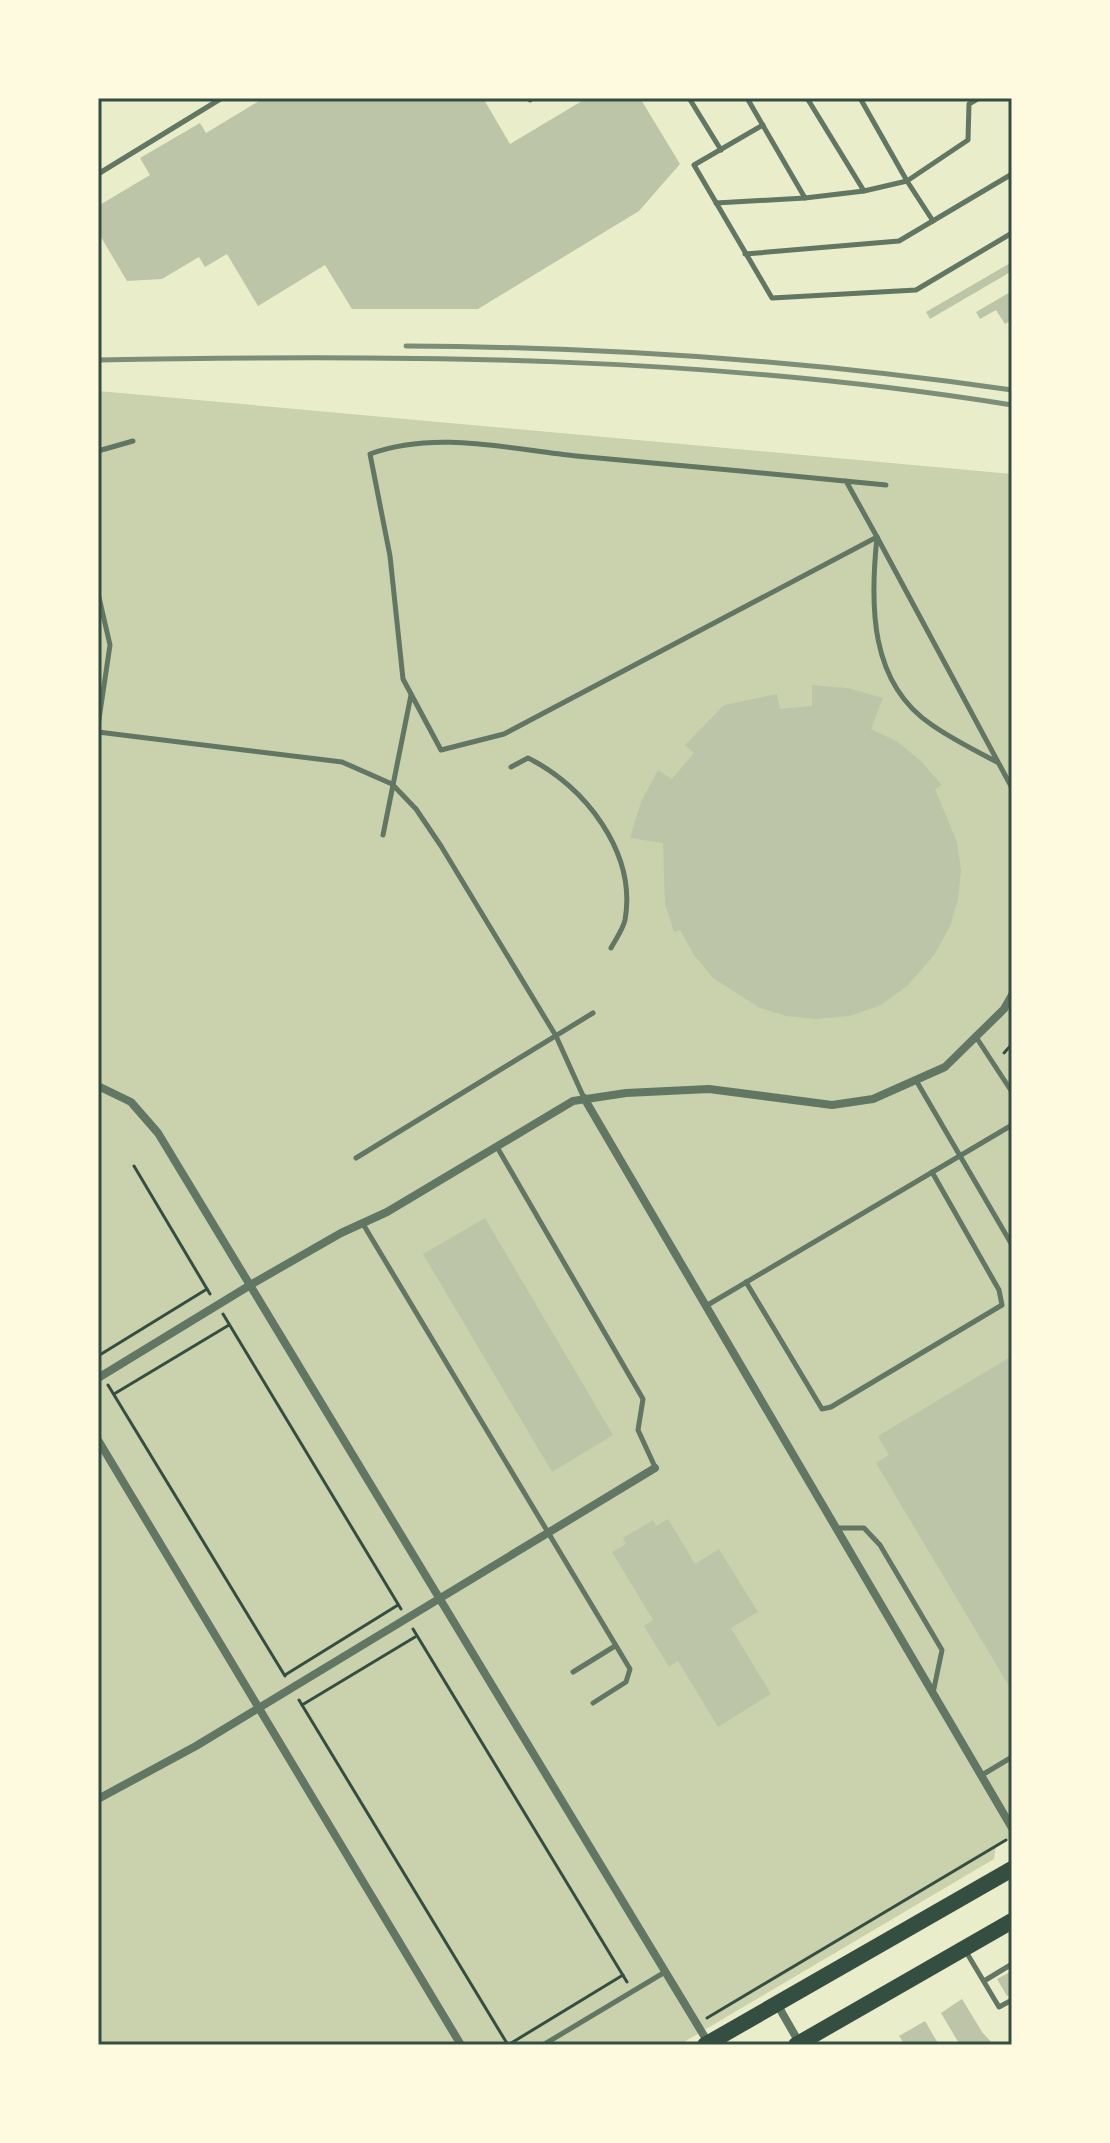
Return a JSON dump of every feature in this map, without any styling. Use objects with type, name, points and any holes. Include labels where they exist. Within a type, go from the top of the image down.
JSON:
[{"type":"main road","points":[[708,2044],[776,2001],[1012,1869]]},
{"type":"main road","points":[[799,2044],[1012,1922]]},
{"type":"street","points":[[100,1377],[252,1284],[584,1098],[709,1089],[832,1105],[873,1099],[945,1067],[1004,1009],[1012,995]]},
{"type":"street","points":[[98,1086],[131,1102],[158,1133],[252,1284],[708,2044]]},
{"type":"street","points":[[584,1098],[1012,1828]]},
{"type":"street","points":[[98,1440],[461,2045]]},
{"type":"street","points":[[98,1799],[259,1708],[655,1468]]},
{"type":"street","points":[[776,2001],[799,2044]]},
{"type":"lane","points":[[98,174],[222,98]]},
{"type":"lane","points":[[689,98],[721,150]]},
{"type":"lane","points":[[747,98],[805,198]]},
{"type":"lane","points":[[807,98],[864,191]]},
{"type":"lane","points":[[860,98],[933,221]]},
{"type":"lane","points":[[716,203],[805,198],[864,191],[907,181],[968,140],[969,104],[979,98]]},
{"type":"lane","points":[[763,125],[694,165],[772,298],[916,290],[1012,233]]},
{"type":"lane","points":[[745,254],[899,241],[1012,174]]},
{"type":"lane","points":[[98,451],[133,441]]},
{"type":"lane","points":[[877,537],[504,734],[441,750],[403,679],[390,556],[370,454],[400,443],[419,441],[886,485]]},
{"type":"lane","points":[[846,481],[1012,788]]},
{"type":"lane","points":[[877,537],[871,595],[873,628],[886,665],[905,699],[930,724],[999,763]]},
{"type":"lane","points":[[98,593],[110,645],[98,729],[342,762],[392,784],[416,809],[441,846],[556,1036],[584,1098]]},
{"type":"lane","points":[[383,835],[411,694]]},
{"type":"lane","points":[[511,767],[528,758],[569,783],[594,810],[611,841],[626,884],[625,921],[611,948]]},
{"type":"lane","points":[[356,1158],[593,1013]]},
{"type":"lane","points":[[976,1037],[1012,1092]]},
{"type":"lane","points":[[917,1082],[1012,1245]]},
{"type":"lane","points":[[705,1306],[1012,1125]]},
{"type":"lane","points":[[497,1147],[643,1399],[638,1430],[655,1468]]},
{"type":"lane","points":[[746,1282],[822,1409],[844,1399],[1002,1305],[999,1290],[932,1172]]},
{"type":"lane","points":[[363,1223],[630,1669],[629,1678],[593,1703]]},
{"type":"lane","points":[[834,1528],[864,1528],[880,1545],[942,1650],[933,1694]]},
{"type":"lane","points":[[573,1672],[615,1646]]},
{"type":"lane","points":[[981,1775],[1012,1757]]},
{"type":"lane","points":[[964,1949],[999,2007],[1012,2000]]},
{"type":"lane","points":[[984,1981],[1012,1964]]},
{"type":"lane","points":[[543,2045],[665,1972]]},
{"type":"path","points":[[1004,1053],[1012,1044]]},
{"type":"path","points":[[134,1166],[631,1988]]},
{"type":"path","points":[[98,1356],[207,1289]]},
{"type":"path","points":[[114,1394],[229,1325]]},
{"type":"path","points":[[100,1377],[114,1394],[508,2045],[623,1975]]},
{"type":"path","points":[[284,1675],[398,1605]]},
{"type":"path","points":[[302,1705],[417,1636]]},
{"type":"path","points":[[707,2018],[1012,1837]]},
{"type":"green space","points":[[98,391],[1012,474],[1012,1837],[996,1846],[994,1859],[679,2045],[98,2045]]},
{"type":"building","points":[[264,98],[483,98],[510,144],[587,98],[640,98],[680,164],[639,211],[478,309],[352,309],[325,265],[258,306],[227,254],[205,267],[199,257],[162,279],[127,281],[98,232],[98,206],[150,175],[140,158],[200,123],[206,133]]},
{"type":"building","points":[[1012,262],[1012,271],[930,319],[926,312]]},
{"type":"building","points":[[1012,291],[1012,320],[1005,324],[996,310],[980,319],[976,312]]},
{"type":"building","points":[[812,685],[848,688],[883,698],[871,729],[898,742],[921,761],[942,785],[935,789],[957,842],[961,870],[958,900],[950,926],[935,954],[907,986],[881,1005],[850,1016],[816,1019],[786,1016],[760,1008],[713,978],[694,955],[680,930],[674,932],[665,904],[663,843],[630,838],[641,802],[658,770],[672,779],[694,753],[685,745],[724,705],[777,694],[780,709],[812,706]]},
{"type":"building","points":[[485,1218],[613,1435],[552,1472],[423,1254]]},
{"type":"building","points":[[1012,1356],[1012,1691],[876,1463],[889,1455],[878,1436]]},
{"type":"building","points":[[668,1519],[695,1564],[719,1549],[758,1612],[731,1628],[771,1694],[718,1727],[678,1661],[669,1667],[644,1626],[653,1620],[612,1552],[626,1544],[623,1538],[653,1520],[656,1526]]},
{"type":"building","points":[[1012,1971],[1012,1994],[1007,1996],[997,1979]]},
{"type":"building","points":[[962,1999],[982,2032],[994,2045],[960,2045],[941,2013]]},
{"type":"building","points":[[925,2021],[939,2045],[905,2045],[899,2036]]},
{"type":"railway","points":[[406,346],[558,349],[710,358],[861,371],[1012,390]]},
{"type":"railway","points":[[98,360],[327,358],[556,362],[785,376],[1012,405]]}]
